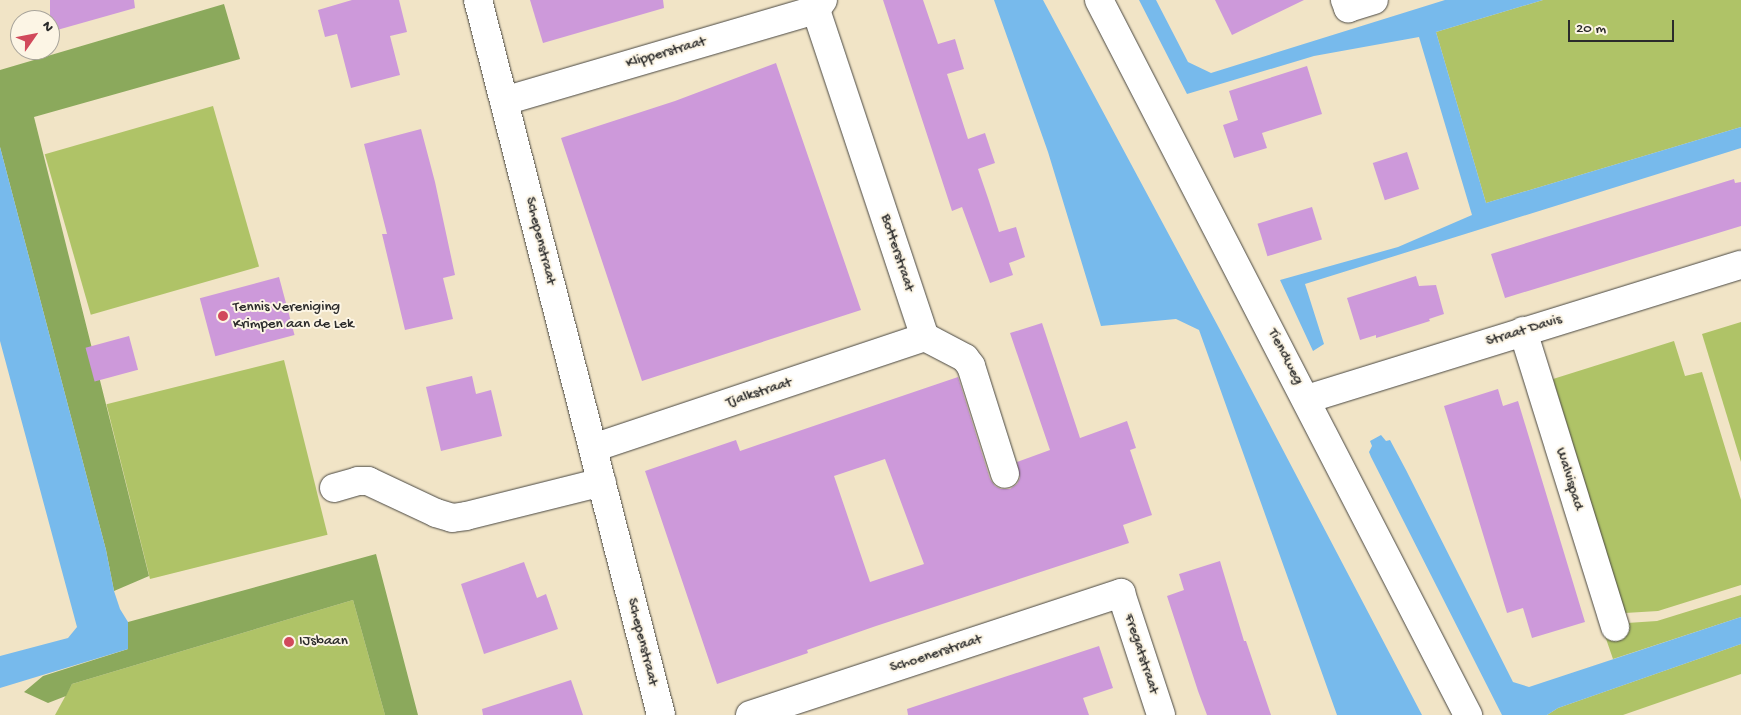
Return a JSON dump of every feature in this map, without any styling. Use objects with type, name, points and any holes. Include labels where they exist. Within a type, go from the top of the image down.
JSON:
[{"type":"street","name":"Schepenstraat","points":[[478,0],[661,715]]},
{"type":"street","name":"Tiendweg","points":[[1099,0],[1307,399],[1468,715]]},
{"type":"street","points":[[1347,4],[1374,0]]},
{"type":"street","name":"Klipperstraat","points":[[504,100],[820,5]]},
{"type":"street","name":"Botterstraat","points":[[820,5],[925,337]]},
{"type":"street","name":"Straat Davis","points":[[1307,399],[1741,265]]},
{"type":"street","name":"Walvispad","points":[[1523,331],[1615,627]]},
{"type":"street","points":[[925,337],[965,358],[971,366],[1005,474]]},
{"type":"street","name":"Tjalkstraat","points":[[593,448],[925,337]]},
{"type":"street","points":[[334,488],[358,481],[368,481],[452,518],[602,482]]},
{"type":"street","name":"Schoenerstraat","points":[[750,715],[1121,593]]},
{"type":"street","name":"Fregatstraat","points":[[1121,593],[1161,715]]},
{"type":"green space","points":[[1543,0],[1741,0],[1741,127],[1486,203],[1436,32]]},
{"type":"green space","points":[[224,4],[240,59],[34,117],[149,576],[114,591],[106,550],[0,147],[0,70],[34,60],[60,60],[60,52]]},
{"type":"green space","points":[[213,106],[259,267],[91,315],[45,154]]},
{"type":"green space","points":[[1741,322],[1741,462],[1702,334]]},
{"type":"green space","points":[[1674,341],[1685,376],[1702,372],[1741,500],[1741,585],[1658,611],[1625,613],[1553,379]]},
{"type":"green space","points":[[284,360],[328,535],[150,579],[106,404]]},
{"type":"green space","points":[[376,554],[418,715],[385,715],[353,600],[72,684],[66,696],[48,703],[24,692],[43,676],[128,649],[128,622]]},
{"type":"green space","points":[[1741,595],[1741,617],[1613,659],[1604,633],[1627,623],[1657,621]]},
{"type":"green space","name":"IJsbaan","points":[[353,600],[385,715],[55,715],[72,684]]},
{"type":"green space","points":[[1741,644],[1741,674],[1623,715],[1547,715],[1558,708]]},
{"type":"water","points":[[994,0],[1043,0],[1219,328],[1422,715],[1337,715],[1199,330],[1176,319],[1101,326],[1048,152]]},
{"type":"water","points":[[1139,0],[1156,0],[1188,62],[1211,73],[1445,0],[1543,0],[1436,32],[1486,203],[1741,127],[1741,148],[1305,284],[1324,344],[1313,351],[1280,280],[1398,247],[1472,215],[1419,37],[1314,56],[1187,94]]},
{"type":"water","points":[[0,147],[106,550],[114,591],[120,609],[128,622],[128,649],[0,688],[0,656],[68,638],[77,627],[0,341]]},
{"type":"water","points":[[1381,435],[1386,441],[1390,440],[1513,682],[1529,687],[1741,617],[1741,644],[1558,708],[1547,715],[1502,715],[1371,457],[1369,452],[1372,446],[1370,441]]},
{"type":"building","points":[[50,0],[134,0],[135,8],[60,29],[60,10],[50,10]]},
{"type":"building","points":[[352,0],[399,0],[407,32],[390,36],[400,75],[351,88],[337,34],[325,37],[318,10]]},
{"type":"building","points":[[530,0],[663,0],[664,8],[543,43]]},
{"type":"building","points":[[883,0],[923,0],[938,44],[955,39],[964,69],[947,74],[968,139],[985,133],[995,163],[978,169],[999,232],[1016,227],[1025,257],[1009,263],[1013,275],[990,283],[962,207],[952,211]]},
{"type":"building","points":[[1215,0],[1304,0],[1232,35]]},
{"type":"building","points":[[776,63],[861,310],[642,381],[561,138],[675,101]]},
{"type":"building","points":[[1307,66],[1322,114],[1262,133],[1267,148],[1234,158],[1223,125],[1238,120],[1229,91]]},
{"type":"building","points":[[421,129],[435,182],[455,275],[443,278],[453,319],[405,330],[382,234],[387,234],[364,144]]},
{"type":"building","points":[[1407,152],[1419,189],[1385,200],[1373,163]]},
{"type":"building","points":[[1734,179],[1735,183],[1741,182],[1741,226],[1505,298],[1491,254]]},
{"type":"building","points":[[1312,207],[1322,240],[1267,256],[1257,224]]},
{"type":"building","points":[[1416,276],[1419,286],[1436,285],[1444,314],[1429,319],[1430,321],[1376,338],[1376,335],[1360,340],[1347,298]]},
{"type":"building","points":[[279,277],[295,335],[215,356],[200,298]]},
{"type":"building","points":[[1042,323],[1080,438],[1127,421],[1136,448],[1130,450],[1152,515],[1123,525],[1129,543],[876,626],[807,650],[808,653],[717,684],[645,471],[736,440],[740,451],[958,377],[990,479],[995,486],[1001,489],[1010,489],[1017,484],[1020,478],[1017,462],[1050,450],[1010,333]],"holes":[[[885,459],[924,564],[870,582],[834,476]]]},
{"type":"building","points":[[129,336],[138,370],[95,381],[86,348]]},
{"type":"building","points":[[472,376],[476,394],[491,390],[502,436],[441,451],[426,387]]},
{"type":"building","points":[[1498,389],[1503,406],[1518,401],[1585,622],[1532,638],[1523,608],[1507,613],[1444,406]]},
{"type":"building","points":[[1220,561],[1244,641],[1246,641],[1271,715],[1207,715],[1198,691],[1167,596],[1184,590],[1179,574]]},
{"type":"building","points":[[524,562],[537,598],[546,594],[558,629],[484,654],[461,584]]},
{"type":"building","points":[[1099,646],[1113,688],[1083,698],[1089,715],[908,715],[907,709]]},
{"type":"building","points":[[571,680],[583,715],[483,715],[482,709]]},
{"type":"place","name":"Tennis Vereniging Krimpen aan de Lek","points":[[223,316]]},
{"type":"place","name":"IJsbaan","points":[[289,642]]}]
